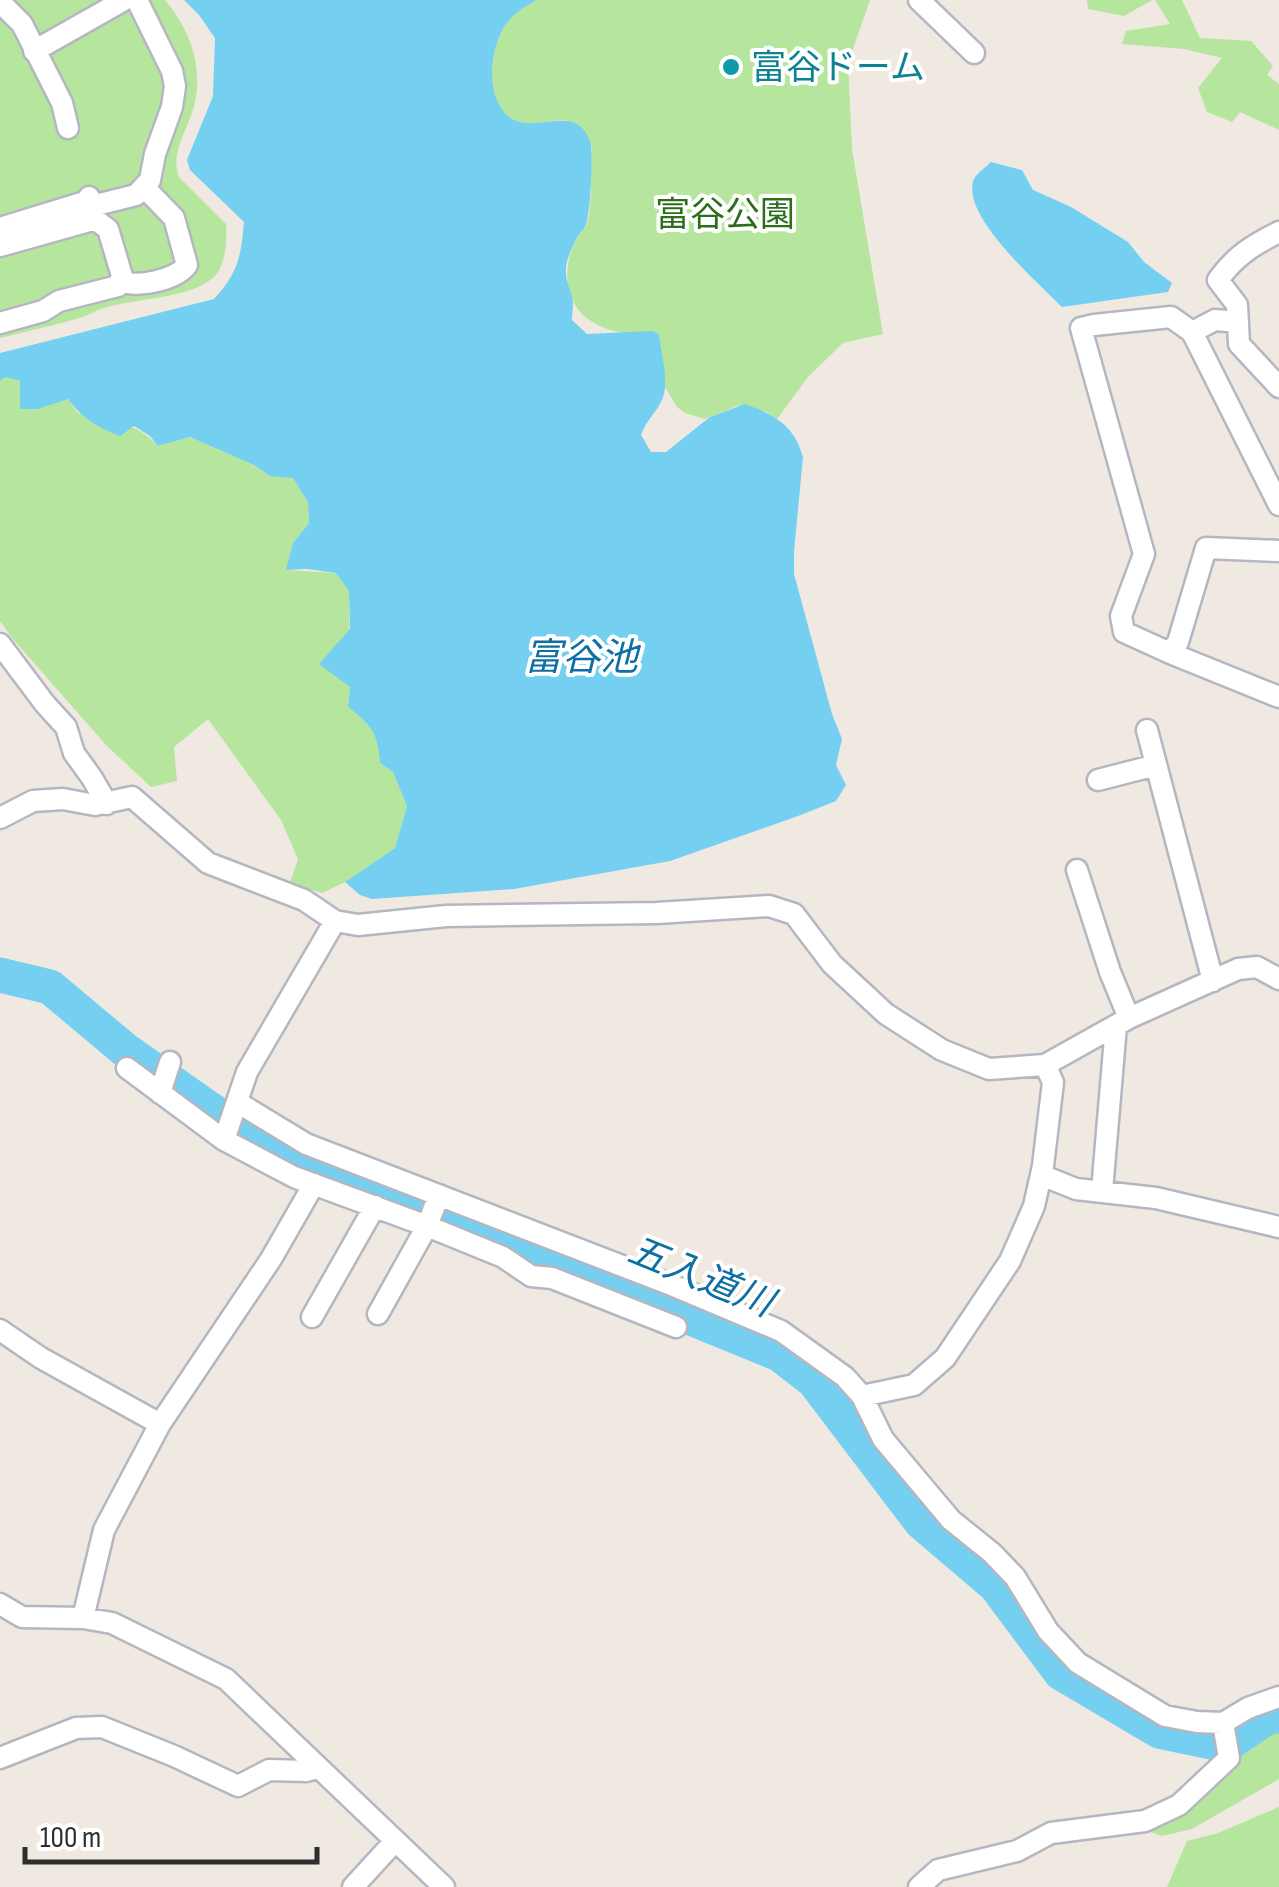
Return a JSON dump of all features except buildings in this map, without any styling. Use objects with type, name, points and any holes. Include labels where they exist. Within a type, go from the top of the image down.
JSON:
[{"type":"street","points":[[34,50],[124,0]]},
{"type":"street","points":[[0,228],[136,195],[150,180],[154,154],[172,108],[174,86],[172,71],[137,0]]},
{"type":"street","points":[[919,0],[974,53]]},
{"type":"street","points":[[0,2],[22,24],[62,103],[68,128]]},
{"type":"street","points":[[120,282],[132,286],[181,273],[187,264],[174,218],[144,187]]},
{"type":"street","points":[[0,246],[92,205]]},
{"type":"street","points":[[0,323],[118,286],[122,276],[108,229],[92,205]]},
{"type":"street","points":[[1279,232],[1250,246],[1218,280],[1237,305],[1240,344],[1279,387]]},
{"type":"street","points":[[1279,506],[1192,332],[1171,317],[1081,328],[1144,554],[1121,616],[1124,632],[1279,697]]},
{"type":"street","points":[[1192,332],[1215,320],[1238,322]]},
{"type":"street","points":[[1170,653],[1178,642],[1206,548],[1279,551]]},
{"type":"street","points":[[0,644],[66,727],[74,753],[107,804]]},
{"type":"street","points":[[1147,730],[1213,981]]},
{"type":"street","points":[[1098,780],[1156,765]]},
{"type":"street","points":[[0,818],[33,802],[64,799],[95,805],[132,797],[208,863],[304,900],[335,921],[358,925],[446,916],[657,913],[769,906],[794,914],[832,964],[886,1014],[942,1050],[989,1070],[1045,1065],[1122,1022],[1238,969],[1257,968],[1279,979]]},
{"type":"street","points":[[1077,870],[1122,1022],[1102,1192]]},
{"type":"street","points":[[224,1140],[247,1072],[335,921]]},
{"type":"street","points":[[160,1093],[170,1062]]},
{"type":"street","points":[[862,1396],[914,1385],[945,1358],[1010,1261],[1034,1206],[1041,1175],[1053,1082],[1045,1065]]},
{"type":"street","points":[[127,1068],[224,1140],[294,1176],[503,1257],[531,1276],[552,1278],[676,1326]]},
{"type":"street","points":[[237,1102],[306,1144],[781,1330],[845,1377],[862,1396],[883,1439],[951,1520],[1015,1578],[1048,1632],[1078,1663],[1166,1716],[1223,1723],[1279,1696]]},
{"type":"street","points":[[294,1176],[306,1144]]},
{"type":"street","points":[[1041,1175],[1076,1189],[1156,1198],[1279,1228]]},
{"type":"street","points":[[83,1618],[104,1530],[160,1424],[271,1259],[314,1184]]},
{"type":"street","points":[[378,1314],[427,1226],[439,1196]]},
{"type":"street","points":[[312,1317],[374,1206]]},
{"type":"street","points":[[0,1330],[41,1358],[160,1424]]},
{"type":"street","points":[[0,1604],[22,1617],[83,1618],[112,1623],[226,1679],[444,1887]]},
{"type":"street","points":[[920,1887],[938,1870],[1018,1851],[1050,1833],[1145,1821],[1179,1805],[1229,1758],[1223,1723]]},
{"type":"street","points":[[0,1758],[76,1728],[102,1727],[238,1786],[269,1770],[306,1772],[316,1768]]},
{"type":"street","points":[[352,1887],[395,1841]]},
{"type":"green space","points":[[0,0],[165,0],[187,35],[197,74],[195,102],[177,158],[179,177],[226,224],[224,258],[219,271],[205,284],[0,338]]},
{"type":"green space","name":"富谷公園","points":[[536,0],[870,0],[848,63],[852,149],[883,334],[843,343],[808,377],[777,419],[766,412],[737,406],[705,419],[685,413],[665,387],[659,334],[605,328],[591,321],[574,304],[567,270],[573,247],[589,218],[592,146],[564,120],[517,122],[506,115],[498,105],[492,77],[496,48],[506,24]]},
{"type":"green space","points":[[1087,0],[1152,0],[1124,16],[1088,9]]},
{"type":"green space","points":[[1155,0],[1182,0],[1200,38],[1251,41],[1273,66],[1267,75],[1279,84],[1279,130],[1240,112],[1232,122],[1207,112],[1198,88],[1222,58],[1184,49],[1122,44],[1126,31],[1170,24]]},
{"type":"green space","points":[[5,377],[20,381],[20,409],[68,399],[78,413],[131,427],[158,446],[190,437],[270,476],[293,477],[308,502],[309,523],[293,543],[287,570],[336,573],[349,591],[348,707],[372,730],[380,763],[393,772],[407,806],[395,848],[322,893],[290,883],[298,859],[281,820],[208,719],[174,747],[177,781],[151,787],[107,746],[12,638],[0,621],[0,381]]},
{"type":"green space","points":[[1279,1713],[1279,1779],[1192,1829],[1162,1836],[1143,1829],[1247,1750],[1262,1727]]},
{"type":"green space","points":[[1279,1807],[1279,1887],[1167,1887],[1187,1841],[1218,1833]]},
{"type":"water","name":"富谷池","points":[[184,0],[536,0],[506,24],[493,58],[493,85],[501,108],[509,117],[519,122],[574,123],[590,141],[592,169],[587,219],[566,267],[573,300],[572,320],[587,334],[659,334],[664,393],[641,435],[651,452],[666,452],[710,417],[745,404],[782,422],[799,446],[803,457],[794,574],[842,739],[836,765],[846,785],[836,801],[670,861],[514,889],[372,899],[360,895],[345,882],[395,848],[407,806],[393,772],[380,763],[372,731],[348,707],[350,687],[319,664],[350,629],[349,591],[336,573],[286,570],[293,543],[309,523],[308,502],[293,478],[270,476],[190,437],[158,446],[134,426],[120,436],[91,422],[68,399],[38,409],[20,409],[20,381],[5,377],[0,381],[0,353],[214,299],[233,272],[240,255],[244,222],[190,170],[187,160],[213,96],[215,38]]},
{"type":"water","points":[[991,162],[1022,170],[1033,190],[1071,207],[1128,242],[1144,262],[1172,283],[1168,292],[1062,307],[1004,248],[978,211],[974,179]]},
{"type":"waterway","name":"五入道川","points":[[0,975],[50,987],[124,1049],[254,1140],[779,1354],[814,1381],[921,1522],[996,1586],[1061,1673],[1159,1731],[1226,1745],[1269,1716],[1279,1716]]},
{"type":"place","name":"富谷ドーム","points":[[731,67]]}]
